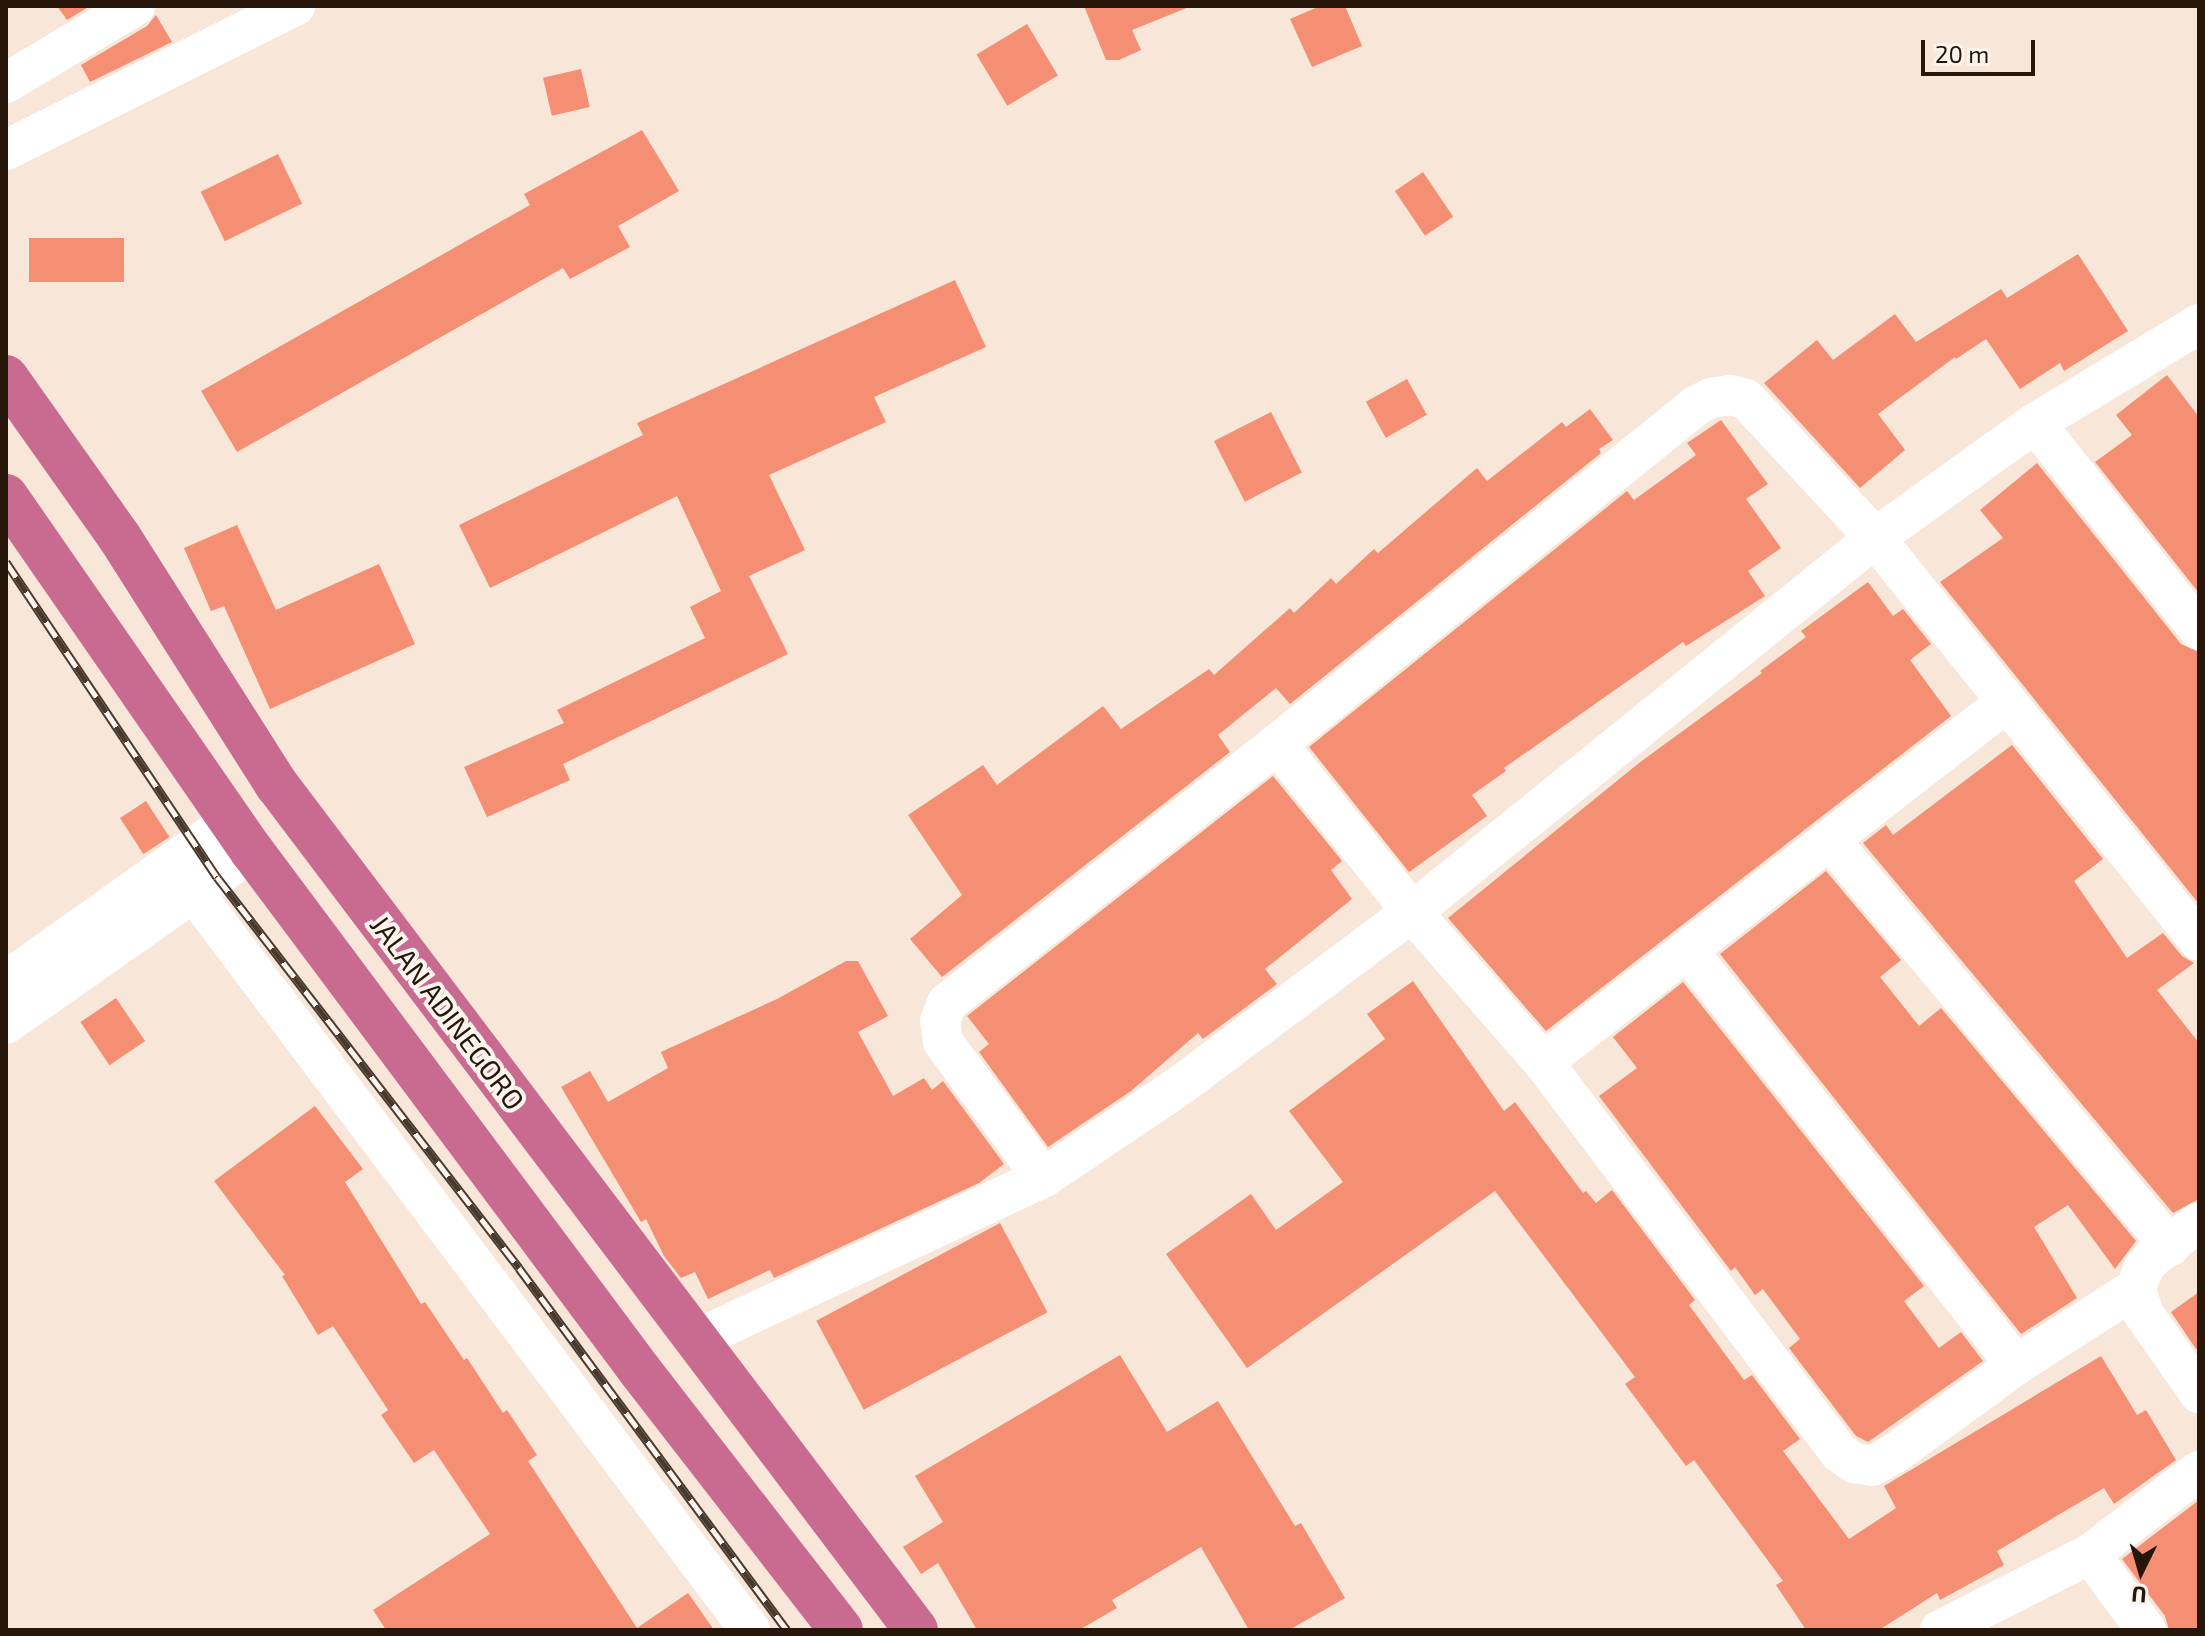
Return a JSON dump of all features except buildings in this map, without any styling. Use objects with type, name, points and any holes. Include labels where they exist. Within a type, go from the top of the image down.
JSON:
[{"type":"highway","name":"JALAN ADINEGORO","points":[[6,377],[120,538],[277,785],[916,1630]]},
{"type":"highway","points":[[6,496],[19,537],[641,1372],[841,1630]]},
{"type":"street","points":[[6,83],[135,6]]},
{"type":"street","points":[[6,150],[295,6]]},
{"type":"street","points":[[695,1340],[1043,1178],[1178,1087],[1412,912],[1875,538],[2035,423],[2199,324]]},
{"type":"street","points":[[1043,1178],[943,1042],[940,1021],[947,1003],[1277,744],[1697,405],[1711,398],[1730,395],[1746,399],[1875,538],[2199,941]]},
{"type":"street","points":[[2035,423],[2199,630]]},
{"type":"street","points":[[1543,1062],[2007,702]]},
{"type":"street","points":[[1277,744],[1412,912],[1543,1062],[1840,1453],[1854,1463],[1872,1466],[1894,1454],[2016,1365],[2136,1288],[2144,1267],[2185,1234],[1830,840]]},
{"type":"street","points":[[6,981],[119,924],[195,894],[242,836]]},
{"type":"street","points":[[6,1024],[119,924],[242,836]]},
{"type":"street","points":[[195,894],[750,1630]]},
{"type":"street","points":[[1687,950],[2016,1365]]},
{"type":"street","points":[[2136,1288],[2143,1313],[2199,1393]]},
{"type":"street","points":[[1940,1630],[2090,1554],[2199,1471]]},
{"type":"street","points":[[2090,1554],[2146,1630]]},
{"type":"railway","points":[[6,562],[217,877],[519,1268],[787,1630]]}]
